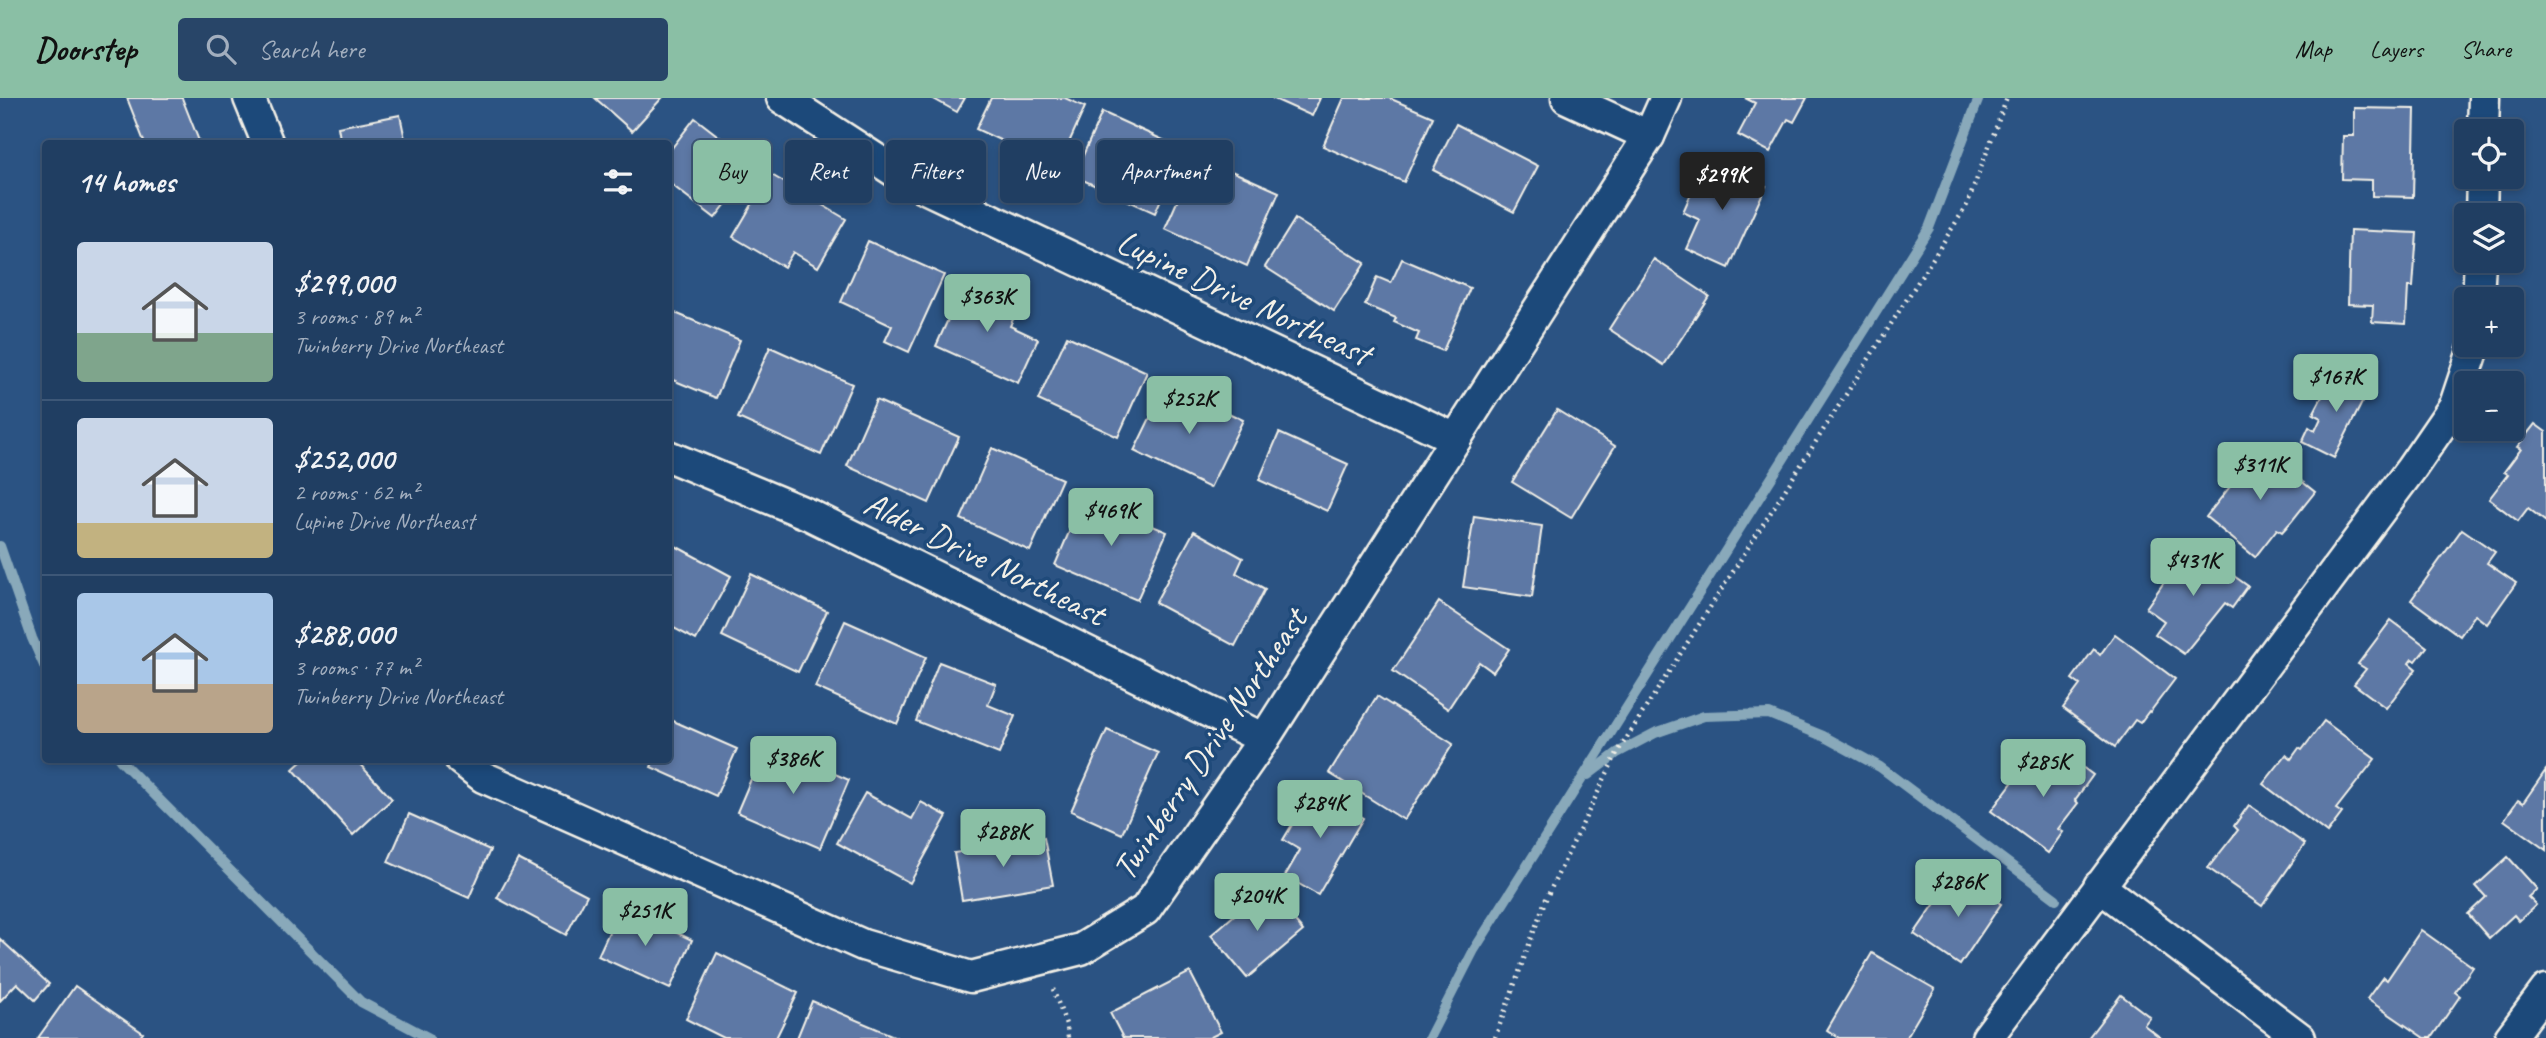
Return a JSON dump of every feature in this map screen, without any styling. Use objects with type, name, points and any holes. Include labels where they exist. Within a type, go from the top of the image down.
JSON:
[{"type":"street","points":[[249,98],[266,140]]},
{"type":"street","name":"Lupine Drive Northeast","points":[[782,98],[908,180],[1455,439]]},
{"type":"street","points":[[1567,98],[1649,136]]},
{"type":"street","name":"Twinberry Drive Northeast","points":[[465,763],[483,778],[863,945],[971,977],[1081,948],[1144,910],[1264,739],[1649,136],[1665,98]]},
{"type":"street","points":[[2483,119],[2484,98]]},
{"type":"street","points":[[1987,1038],[2411,469],[2455,405],[2472,357]]},
{"type":"street","name":"Alder Drive Northeast","points":[[672,458],[810,515],[1264,739]]},
{"type":"street","points":[[2099,886],[2300,1038]]},
{"type":"street","points":[[2510,1038],[2546,990]]},
{"type":"path","points":[[1495,1038],[1545,901],[1617,753],[1967,205],[2007,98]]},
{"type":"path","points":[[1041,959],[1067,1027],[1068,1038]]},
{"type":"building","points":[[127,98],[182,98],[199,140],[143,140]]},
{"type":"building","points":[[595,98],[662,98],[632,131]]},
{"type":"building","points":[[932,98],[965,98],[957,112]]},
{"type":"building","points":[[991,98],[1065,98],[1085,107],[1070,140],[1000,140],[976,129]]},
{"type":"building","points":[[1272,98],[1320,98],[1312,116]]},
{"type":"building","points":[[1344,98],[1389,98],[1433,117],[1404,182],[1323,146]]},
{"type":"building","points":[[1745,98],[1807,98],[1794,122],[1788,119],[1770,152],[1738,135],[1755,103]]},
{"type":"building","points":[[2354,108],[2415,109],[2413,197],[2372,196],[2372,180],[2342,179],[2343,136],[2354,136]]},
{"type":"building","points":[[1102,112],[1163,140],[1097,140],[1097,187],[1083,180],[1083,155]]},
{"type":"building","points":[[400,115],[405,140],[340,140],[338,127]]},
{"type":"building","points":[[695,118],[724,140],[693,140],[693,201],[672,185],[672,148]]},
{"type":"building","points":[[1456,124],[1538,166],[1514,212],[1433,170]]},
{"type":"building","points":[[1706,159],[1766,186],[1729,268],[1687,249],[1700,220],[1683,212]]},
{"type":"building","points":[[1233,172],[1279,192],[1247,266],[1165,229],[1176,203],[1233,203]]},
{"type":"building","points":[[771,175],[785,183],[785,203],[819,203],[846,219],[818,267],[793,252],[784,267],[733,237],[753,203],[771,203]]},
{"type":"building","points":[[695,203],[727,203],[715,218]]},
{"type":"building","points":[[1133,203],[1159,203],[1155,213]]},
{"type":"building","points":[[1295,219],[1365,263],[1334,311],[1265,267]]},
{"type":"building","points":[[2350,230],[2417,233],[2413,287],[2408,287],[2406,324],[2372,322],[2373,305],[2348,304]]},
{"type":"building","points":[[868,241],[944,275],[909,352],[885,341],[892,326],[841,302]]},
{"type":"building","points":[[1402,259],[1470,288],[1443,351],[1416,340],[1419,333],[1394,322],[1396,318],[1365,305],[1377,277],[1391,283]]},
{"type":"building","points":[[1654,259],[1709,296],[1664,365],[1609,329]]},
{"type":"building","points":[[965,282],[1019,306],[1010,326],[1038,339],[1018,383],[936,346]]},
{"type":"building","points":[[672,312],[740,340],[716,398],[672,380]]},
{"type":"building","points":[[1067,336],[1147,372],[1118,437],[1038,400]]},
{"type":"building","points":[[770,347],[852,384],[821,455],[738,418]]},
{"type":"building","points":[[2335,372],[2369,389],[2334,458],[2302,442],[2309,427],[2315,431],[2321,418],[2313,414]]},
{"type":"building","points":[[1167,383],[1243,420],[1210,488],[1134,451]]},
{"type":"building","points":[[876,400],[959,437],[929,503],[847,466]]},
{"type":"building","points":[[1557,410],[1615,446],[1571,518],[1512,482]]},
{"type":"building","points":[[2535,424],[2546,432],[2546,522],[2528,508],[2518,521],[2489,499],[2508,474],[2504,472],[2521,449],[2517,447]]},
{"type":"building","points":[[1279,433],[1348,464],[1327,511],[1259,480]]},
{"type":"building","points":[[2256,445],[2315,492],[2282,532],[2277,529],[2255,557],[2206,517],[2243,470],[2239,466]]},
{"type":"building","points":[[992,448],[1062,479],[1030,551],[961,519]]},
{"type":"building","points":[[1084,497],[1167,532],[1137,600],[1055,565]]},
{"type":"building","points":[[1474,516],[1542,526],[1532,597],[1463,587]]},
{"type":"building","points":[[2462,529],[2495,552],[2487,563],[2516,583],[2487,624],[2475,615],[2460,636],[2411,600]]},
{"type":"building","points":[[1194,531],[1243,558],[1236,573],[1265,589],[1235,646],[1155,603]]},
{"type":"building","points":[[672,544],[731,576],[696,640],[672,627]]},
{"type":"building","points":[[2190,545],[2248,586],[2232,608],[2225,603],[2184,654],[2155,634],[2164,621],[2146,608]]},
{"type":"building","points":[[751,574],[827,611],[798,672],[722,636]]},
{"type":"building","points":[[1439,602],[1509,649],[1493,672],[1479,662],[1448,709],[1393,671]]},
{"type":"building","points":[[2391,620],[2427,647],[2416,661],[2412,659],[2409,663],[2416,669],[2386,708],[2354,684],[2366,669],[2358,664]]},
{"type":"building","points":[[845,621],[926,657],[897,724],[815,687]]},
{"type":"building","points":[[2115,634],[2175,679],[2150,712],[2140,723],[2135,720],[2115,747],[2063,708],[2080,685],[2072,679],[2094,649],[2100,655]]},
{"type":"building","points":[[939,662],[996,684],[988,705],[1015,716],[999,754],[916,721]]},
{"type":"building","points":[[1377,696],[1453,744],[1404,820],[1329,773]]},
{"type":"building","points":[[672,720],[737,749],[716,796],[651,767],[653,763],[672,763]]},
{"type":"building","points":[[2324,721],[2375,759],[2336,809],[2342,813],[2327,833],[2263,784],[2286,755],[2291,759],[2299,748],[2302,750]]},
{"type":"building","points":[[1107,730],[1158,753],[1122,834],[1071,811]]},
{"type":"building","points":[[766,744],[849,780],[820,848],[737,812]]},
{"type":"building","points":[[2035,752],[2057,768],[2066,755],[2093,775],[2075,800],[2078,803],[2058,829],[2063,832],[2048,853],[1991,811]]},
{"type":"building","points":[[300,763],[359,763],[392,799],[353,835],[293,769]]},
{"type":"building","points":[[2546,770],[2546,850],[2504,820],[2518,800],[2523,803]]},
{"type":"building","points":[[1314,788],[1363,818],[1318,895],[1285,876],[1300,850],[1283,840]]},
{"type":"building","points":[[865,793],[912,819],[921,802],[947,816],[910,883],[837,843]]},
{"type":"building","points":[[2249,805],[2305,844],[2262,906],[2208,868],[2238,830],[2234,826]]},
{"type":"building","points":[[409,814],[490,850],[469,898],[388,862]]},
{"type":"building","points":[[1044,838],[1053,885],[962,900],[954,853]]},
{"type":"building","points":[[2508,857],[2537,889],[2528,897],[2536,905],[2519,921],[2514,915],[2489,938],[2468,914],[2486,897],[2476,886]]},
{"type":"building","points":[[518,859],[587,895],[566,935],[497,898]]},
{"type":"building","points":[[1956,873],[2001,904],[1960,965],[1914,934]]},
{"type":"building","points":[[1266,888],[1303,931],[1247,978],[1211,935]]},
{"type":"building","points":[[621,906],[692,940],[670,989],[598,956]]},
{"type":"building","points":[[2421,930],[2473,967],[2455,992],[2460,996],[2431,1038],[2424,1038],[2367,999],[2383,977],[2387,980]]},
{"type":"building","points":[[0,939],[49,984],[35,1000],[17,983],[0,1001]]},
{"type":"building","points":[[717,953],[798,993],[776,1038],[724,1038],[686,1019]]},
{"type":"building","points":[[1872,953],[1935,989],[1906,1038],[1839,1038],[1827,1030]]},
{"type":"building","points":[[1190,972],[1221,1032],[1209,1038],[1123,1038],[1110,1013]]},
{"type":"building","points":[[75,986],[143,1033],[139,1038],[38,1038]]},
{"type":"building","points":[[2121,995],[2150,1017],[2144,1025],[2161,1038],[2088,1038]]},
{"type":"building","points":[[812,1001],[896,1037],[896,1038],[797,1038]]},
{"type":"waterway","points":[[1429,1038],[1474,950],[1929,228],[1979,98]]},
{"type":"waterway","points":[[0,546],[42,661]]},
{"type":"waterway","points":[[1588,775],[1617,753],[1655,733],[1704,716],[1769,714],[1823,736],[1880,767],[2056,899]]},
{"type":"waterway","points":[[123,763],[361,1002],[429,1038]]}]
